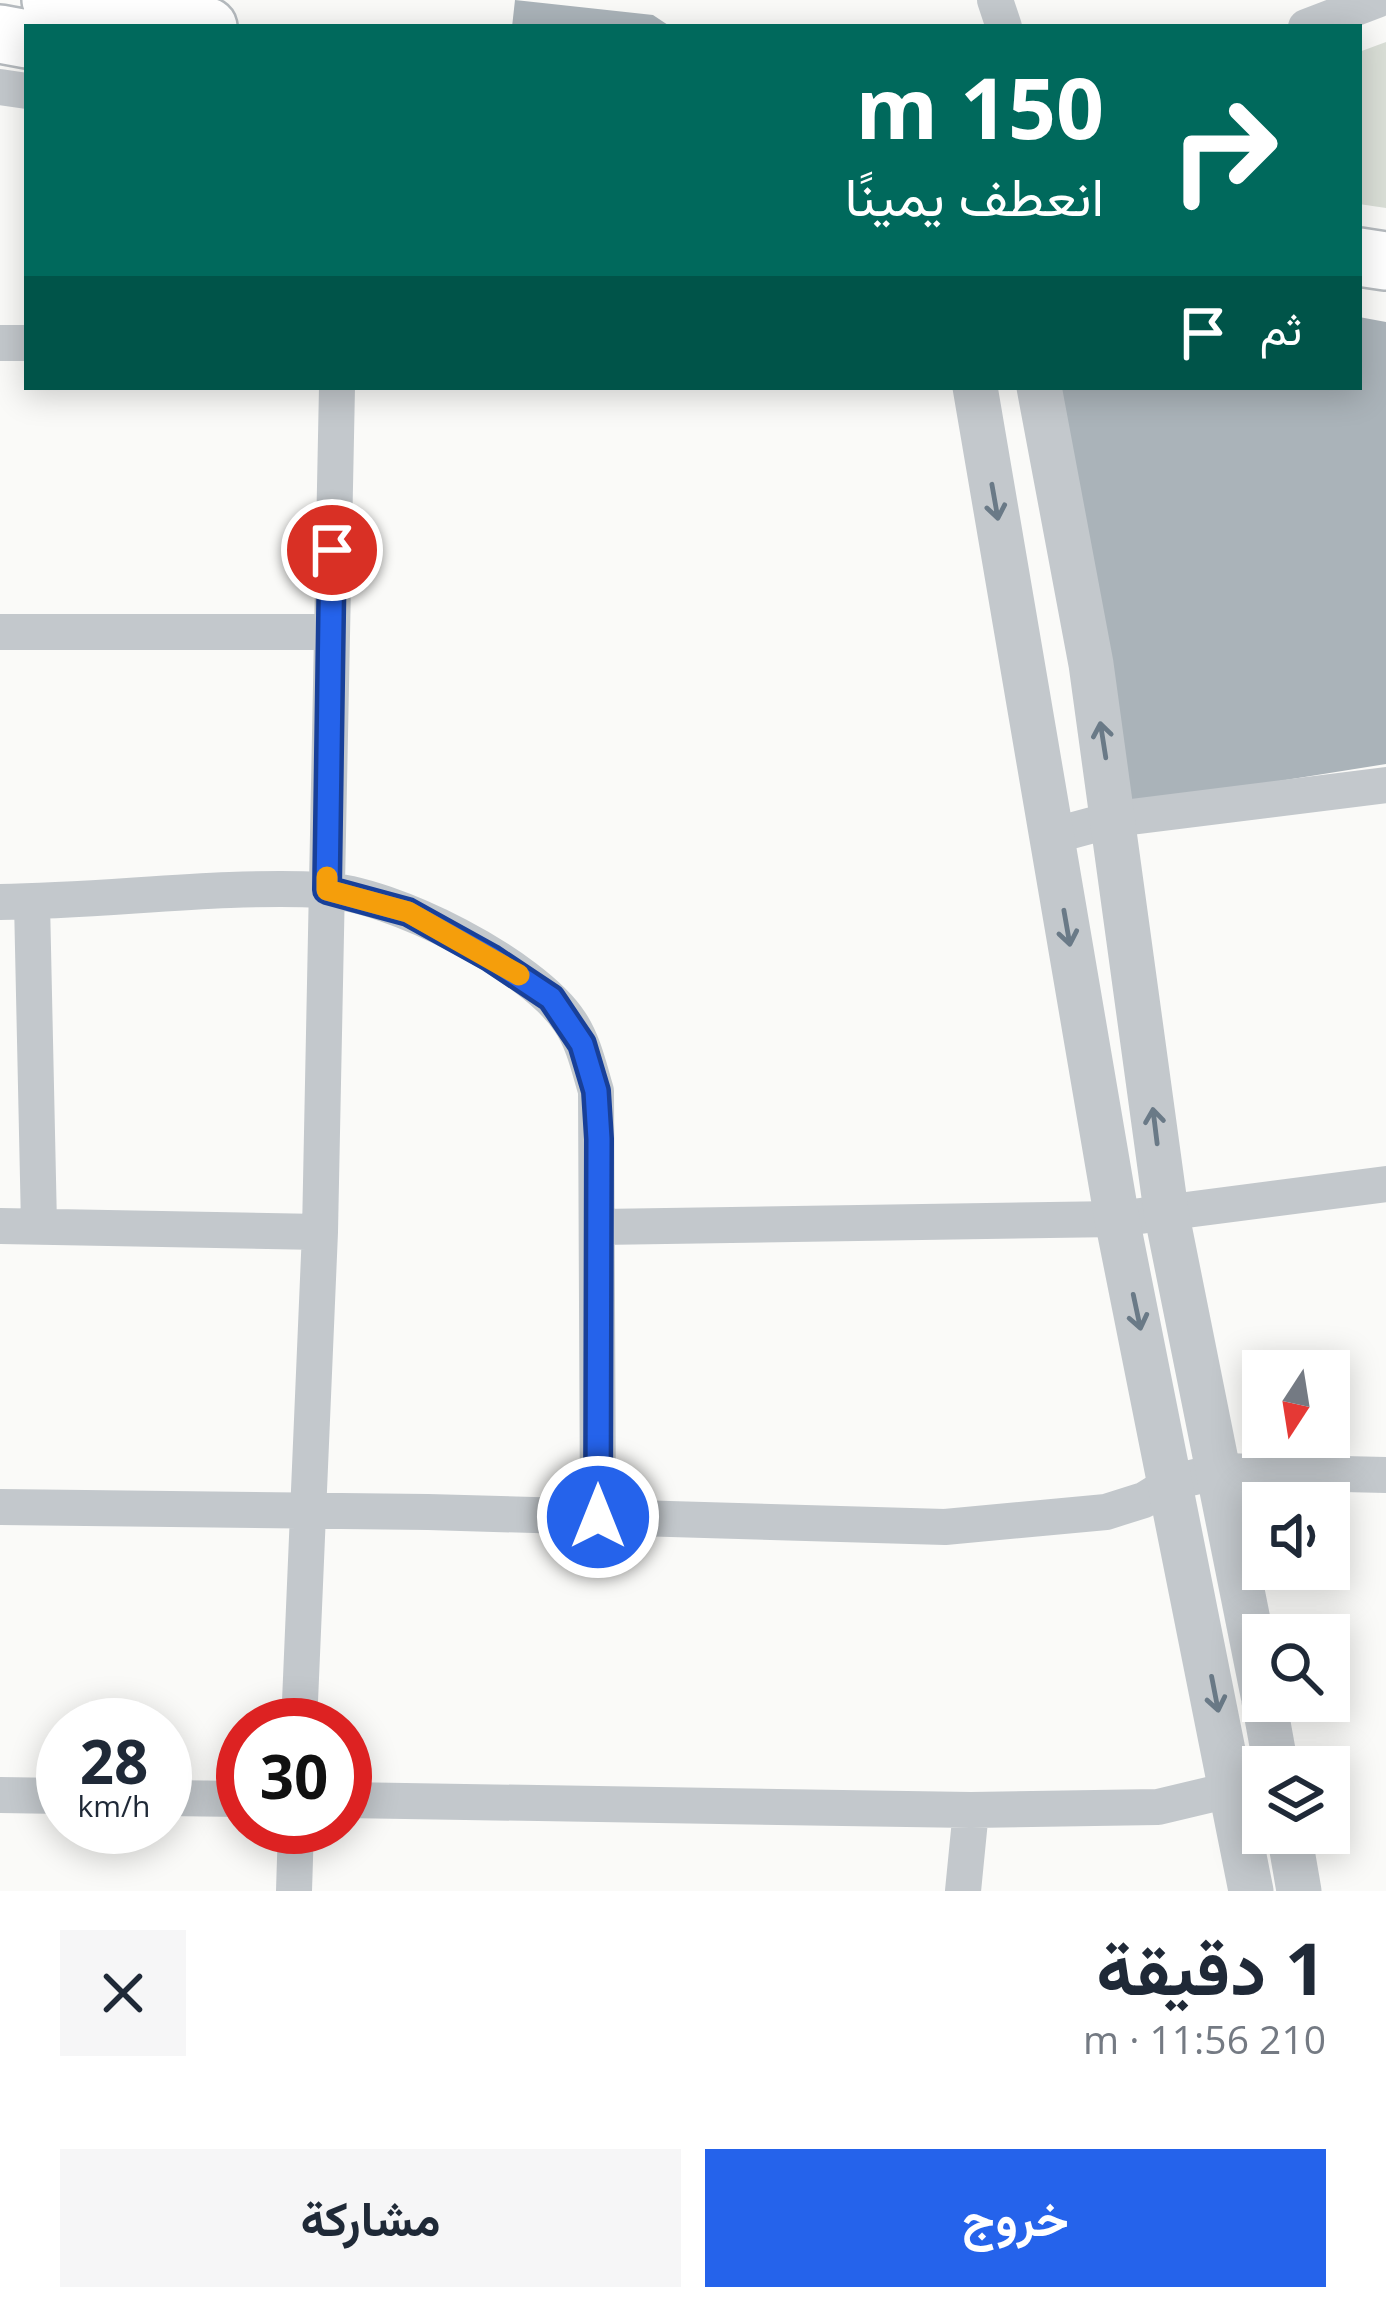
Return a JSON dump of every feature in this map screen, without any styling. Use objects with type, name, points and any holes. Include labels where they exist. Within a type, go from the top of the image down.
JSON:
[{"type":"main road","points":[[51,0],[191,24]]},
{"type":"street","points":[[1314,24],[1377,0]]},
{"type":"street","points":[[300,1698],[320,1232],[337,390]]},
{"type":"street","points":[[980,390],[1118,1219],[1173,1482],[1242,1761]]},
{"type":"street","points":[[1040,390],[1115,819],[1166,1211],[1248,1614]]},
{"type":"street","points":[[0,632],[330,632]]},
{"type":"street","points":[[1025,678],[1091,664]]},
{"type":"street","points":[[1052,836],[1115,819],[1386,785]]},
{"type":"street","points":[[39,1225],[16,902],[327,890],[408,912],[507,967],[551,998],[582,1044],[596,1091],[598,1517]]},
{"type":"street","points":[[600,1227],[1118,1219],[1386,1184]]},
{"type":"street","points":[[0,1226],[320,1232]]},
{"type":"street","points":[[0,1507],[945,1527],[1106,1512],[1144,1499],[1173,1482],[1221,1471],[1386,1475]]},
{"type":"street","points":[[372,1800],[971,1810],[1158,1807],[1242,1786]]},
{"type":"street","points":[[0,1795],[36,1796]]},
{"type":"street","points":[[963,1891],[971,1810]]},
{"type":"street","points":[[294,1891],[295,1854]]},
{"type":"street","points":[[1250,1854],[1251,1891]]},
{"type":"street","points":[[1292,1854],[1299,1891]]},
{"type":"shaded area","points":[[1386,42],[1386,208],[1362,204],[1362,51]]},
{"type":"building","points":[[515,0],[653,15],[666,24],[512,24]]},
{"type":"building","points":[[1362,318],[1386,322],[1386,764],[1124,806],[1055,390],[1362,390]]},
{"type":"slow traffic","points":[[327,877],[327,890],[408,912],[519,975]]},
{"type":"route","points":[[332,550],[327,890],[408,912],[522,976],[551,998],[570,1022],[596,1091],[598,1517]]}]
